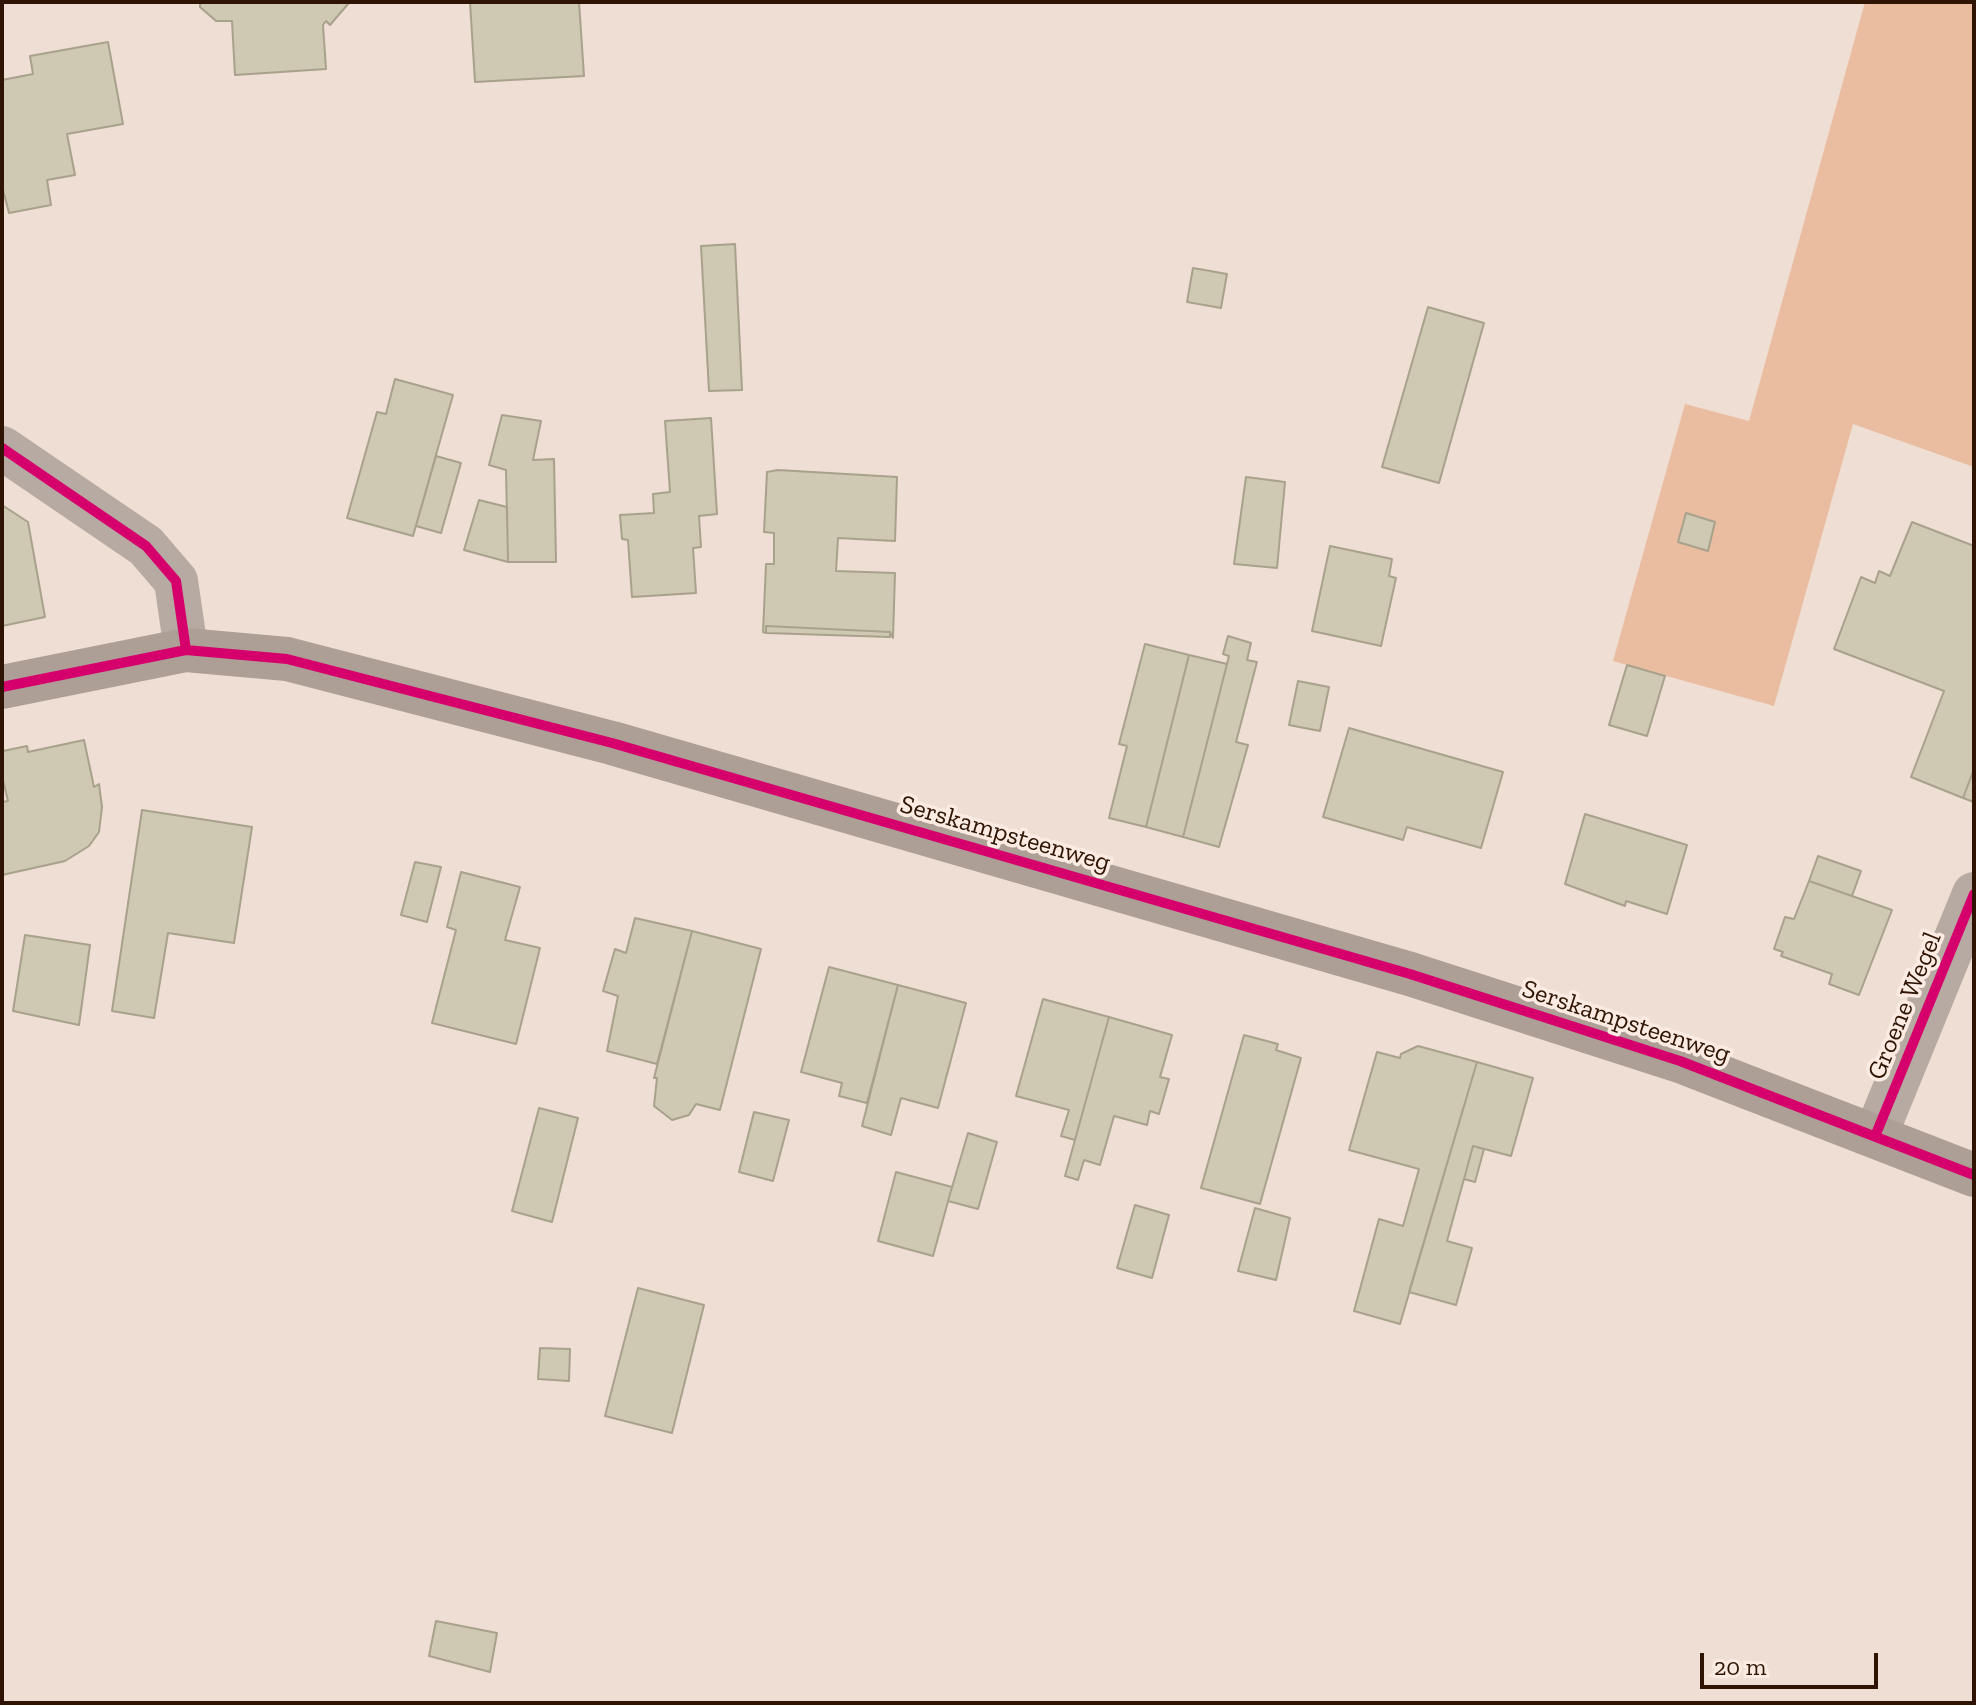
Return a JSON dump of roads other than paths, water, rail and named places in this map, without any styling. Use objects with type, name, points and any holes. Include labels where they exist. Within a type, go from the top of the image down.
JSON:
[{"type":"street","points":[[2,448],[146,546],[176,581],[186,650]]},
{"type":"street","name":"Serskampsteenweg","points":[[2,687],[186,650],[287,659],[612,743],[1410,974],[1680,1061],[1876,1134],[1974,1175]]},
{"type":"street","name":"Groene Wegel","points":[[1876,1134],[1974,894]]}]
